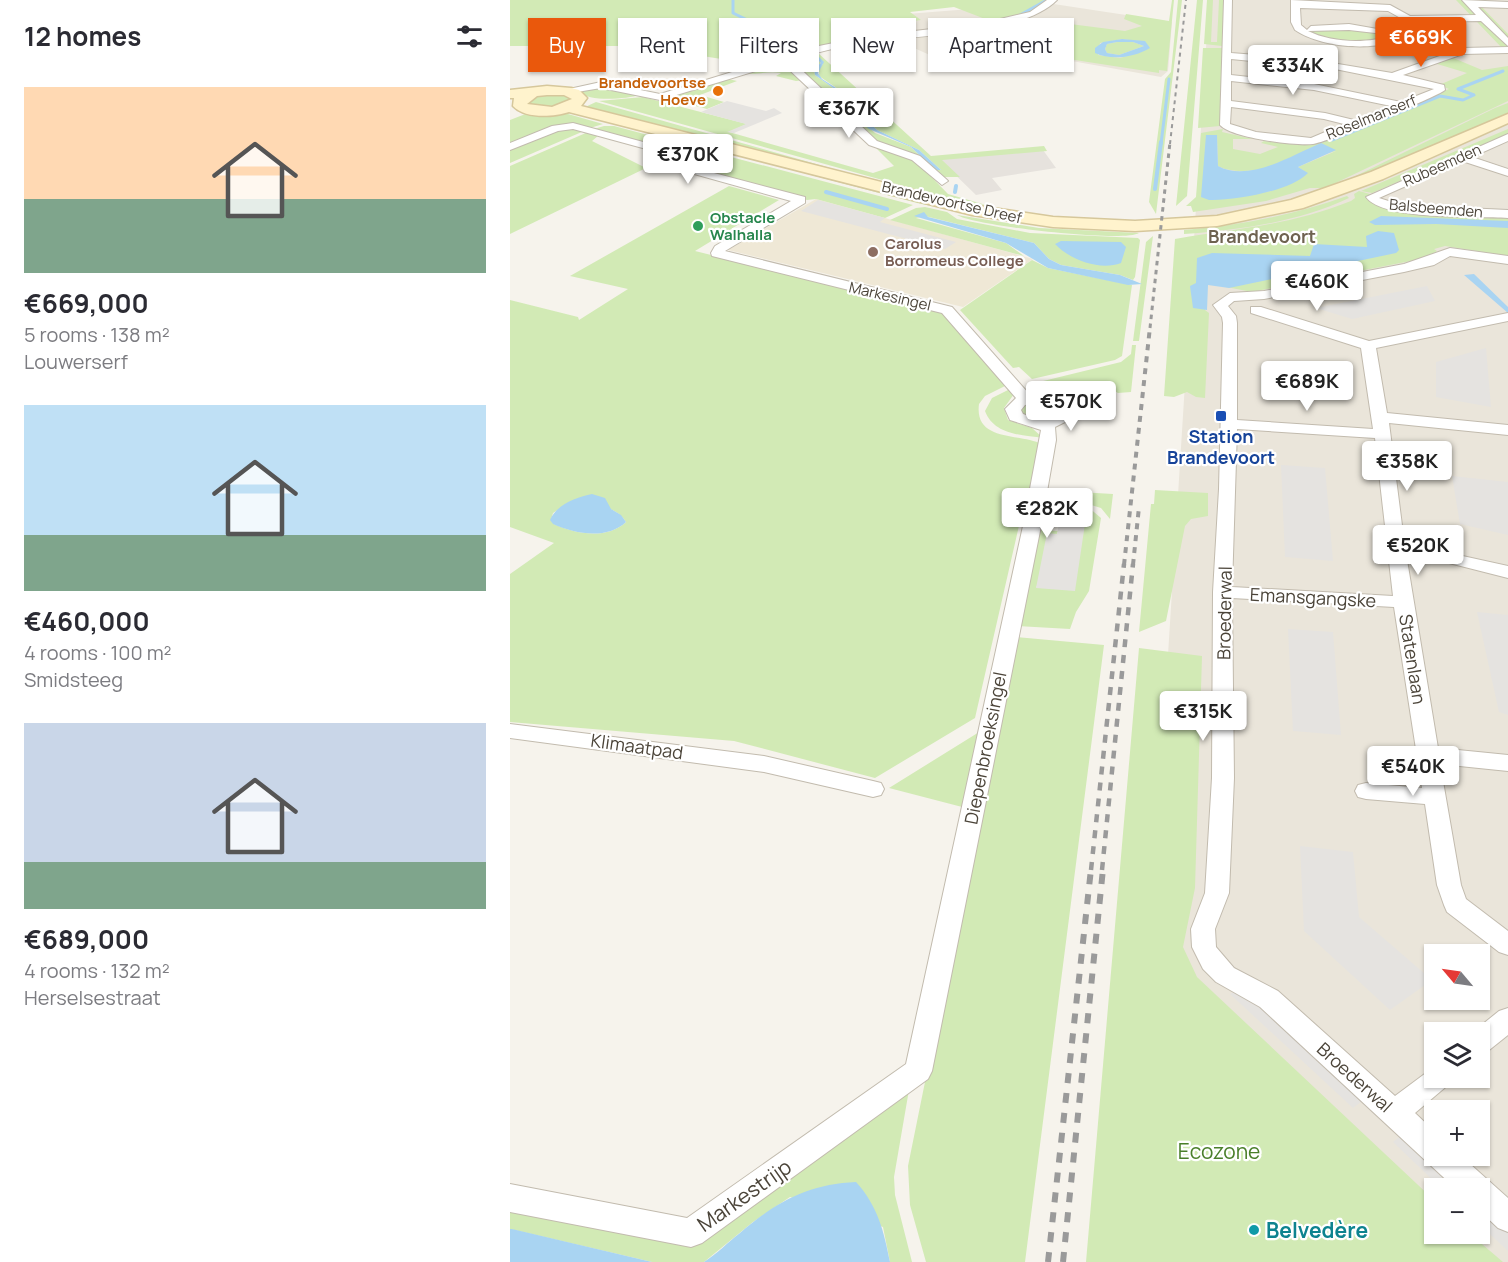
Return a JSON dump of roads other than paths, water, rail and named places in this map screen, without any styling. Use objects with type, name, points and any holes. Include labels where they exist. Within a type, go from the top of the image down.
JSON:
[{"type":"main road","points":[[510,119],[522,99],[531,94],[576,95]]},
{"type":"main road","points":[[518,106],[576,95]]},
{"type":"main road","name":"Brandevoortse Dreef","points":[[576,95],[977,207],[1052,218],[1136,222],[1223,215],[1300,199],[1508,102]]},
{"type":"main road","name":"Brandevoortse Dreef","points":[[576,95],[972,210],[1035,220],[1118,225],[1211,221],[1296,205],[1338,190],[1508,118]]},
{"type":"street","points":[[819,50],[863,40],[983,26],[1033,14],[1053,0]]},
{"type":"street","points":[[1228,0],[1226,103],[1314,114],[1355,124]]},
{"type":"street","points":[[1469,2],[1508,5]]},
{"type":"street","points":[[1469,2],[1508,43]]},
{"type":"street","points":[[1408,19],[1411,29],[1407,34],[1393,40],[1357,43],[1322,39],[1300,30],[1296,25],[1296,3],[1390,8],[1408,19],[1484,18]]},
{"type":"street","points":[[1492,26],[1508,27]]},
{"type":"street","points":[[1300,30],[1349,27],[1407,34]]},
{"type":"street","points":[[1314,88],[1354,50],[1357,43]]},
{"type":"street","points":[[1228,56],[1277,58],[1395,75],[1450,54],[1480,49],[1508,50]]},
{"type":"street","points":[[576,95],[612,87],[660,97],[739,72]]},
{"type":"street","points":[[798,72],[873,143],[916,158],[942,181]]},
{"type":"street","name":"Roselmanserf","points":[[1226,103],[1225,127],[1256,135],[1312,141],[1440,90],[1440,87],[1395,75]]},
{"type":"street","points":[[1225,78],[1263,80],[1370,96],[1401,105]]},
{"type":"street","name":"Markesingel","points":[[510,147],[556,128],[573,126],[676,154],[682,157],[691,171],[801,200],[717,253],[947,310],[1026,400]]},
{"type":"street","name":"Rubeemden","points":[[1376,194],[1508,137]]},
{"type":"street","points":[[1460,158],[1508,172]]},
{"type":"street","name":"Balsbeemden","points":[[1376,194],[1372,197],[1375,201],[1400,209],[1508,214]]},
{"type":"street","name":"Broederwal","points":[[1424,1140],[1269,999],[1255,989],[1225,975],[1212,962],[1204,947],[1203,929],[1217,892],[1223,778],[1222,592],[1230,424],[1230,323],[1220,305],[1226,298],[1264,295],[1404,268],[1429,262],[1436,256],[1450,252],[1508,260]]},
{"type":"street","points":[[1256,310],[1368,345],[1508,317]]},
{"type":"street","name":"Statenlaan","points":[[1368,345],[1381,425],[1403,602],[1449,885],[1456,905],[1508,945]]},
{"type":"street","points":[[1026,400],[1051,400],[1063,407],[1062,417],[1045,424],[1028,423],[1016,417],[1013,409],[1026,400]]},
{"type":"street","name":"Diepenbroeksingel","points":[[918,1071],[1032,526],[1048,440],[1049,430],[1045,424]]},
{"type":"street","points":[[1230,424],[1381,425],[1508,430]]},
{"type":"street","points":[[1397,554],[1449,558],[1508,572]]},
{"type":"street","name":"Emansgangske","points":[[1222,592],[1403,602]]},
{"type":"street","name":"Klimaatpad","points":[[510,731],[764,764],[873,789]]},
{"type":"street","points":[[1428,755],[1508,763]]},
{"type":"street","points":[[1366,791],[1433,797]]},
{"type":"street","points":[[1490,1034],[1508,1019]]},
{"type":"street","name":"Markestrijp","points":[[510,1198],[691,1233],[918,1071]]},
{"type":"street","points":[[1395,1113],[1425,1088]]},
{"type":"street","points":[[1452,1166],[1464,1178]]},
{"type":"street","points":[[1490,1202],[1508,1218]]},
{"type":"water","points":[[1122,39],[1145,41],[1150,48],[1130,56],[1109,57],[1095,53],[1095,48],[1103,42]],"holes":[[[1133,42],[1144,46],[1119,55],[1107,53],[1105,49],[1107,44]]]},
{"type":"water","points":[[819,57],[824,62],[819,71],[819,64],[821,63]]},
{"type":"water","points":[[815,72],[819,72],[822,79],[841,91],[853,107],[877,130],[919,150],[941,170],[935,170],[911,147],[869,129],[854,115],[836,90],[815,75]]},
{"type":"water","points":[[1206,135],[1217,135],[1218,166],[1230,170],[1257,169],[1284,160],[1321,143],[1336,150],[1298,167],[1308,173],[1289,185],[1247,197],[1209,200],[1201,197]]},
{"type":"water","points":[[924,212],[928,217],[1034,243],[1049,259],[1061,265],[1120,275],[1142,284],[1128,285],[1048,268],[1006,243],[914,216]]},
{"type":"water","points":[[1381,216],[1508,221],[1508,228],[1436,224],[1375,225],[1369,222]]},
{"type":"water","points":[[1378,231],[1394,233],[1399,250],[1396,253],[1229,288],[1208,285],[1207,310],[1193,308],[1190,286],[1196,283],[1197,258],[1212,253],[1310,256],[1314,244],[1367,247],[1366,236]]},
{"type":"water","points":[[1061,241],[1121,242],[1126,247],[1121,263],[1104,266],[1086,263],[1069,255],[1055,244]]},
{"type":"water","points":[[1474,274],[1508,307],[1508,313],[1464,275]]},
{"type":"water","points":[[592,494],[605,498],[611,509],[621,515],[626,522],[610,531],[591,534],[562,528],[550,520],[562,506],[574,499]]},
{"type":"water","points":[[856,1182],[875,1210],[890,1262],[704,1262],[753,1222],[780,1204],[823,1186]]},
{"type":"water","points":[[510,1229],[512,1229],[652,1262],[510,1262]]},
{"type":"waterway","points":[[733,0],[733,13],[743,18]]},
{"type":"waterway","points":[[1020,15],[1047,0]]},
{"type":"waterway","points":[[1332,140],[1440,96],[1463,100],[1474,95],[1458,89],[1503,71]]},
{"type":"waterway","points":[[1161,144],[1169,79]]},
{"type":"waterway","points":[[1155,189],[1161,142]]},
{"type":"waterway","points":[[955,192],[956,186]]},
{"type":"waterway","points":[[826,192],[887,209]]},
{"type":"railway","points":[[1170,144],[1186,0]]},
{"type":"railway","points":[[1150,328],[1170,142]]},
{"type":"railway","points":[[1124,565],[1150,327]]},
{"type":"railway","points":[[1133,565],[1139,507]]},
{"type":"railway","points":[[1091,870],[1124,564]]},
{"type":"railway","points":[[1102,870],[1133,564]]},
{"type":"railway","points":[[1048,1262],[1091,869]]},
{"type":"railway","points":[[1063,1262],[1103,869]]},
{"type":"place","name":"Brandevoortse Hoeve","points":[[718,91]]},
{"type":"place","name":"Obstacle Walhalla","points":[[698,226]]},
{"type":"place","name":"Carolus Borromeus College","points":[[873,252]]},
{"type":"place","name":"Station Brandevoort","points":[[1221,416]]},
{"type":"place","name":"Belvedère","points":[[1254,1230]]},
{"type":"district","name":"Brandevoort","points":[[1262,236]]},
{"type":"park label","name":"Ecozone","points":[[1219,1151]]}]
